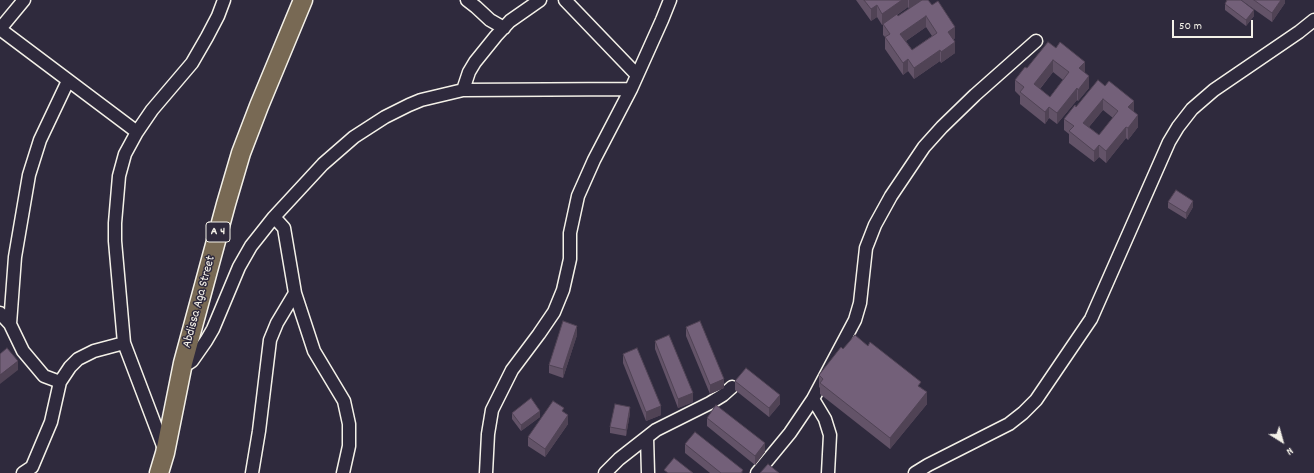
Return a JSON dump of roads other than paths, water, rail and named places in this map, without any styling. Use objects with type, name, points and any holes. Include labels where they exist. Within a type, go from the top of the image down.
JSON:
[{"type":"highway","name":"Abdissa Aga Street","points":[[159,473],[165,452],[183,363],[241,153],[303,0]]},
{"type":"street","points":[[24,0],[0,29],[136,132]]},
{"type":"street","points":[[165,452],[124,343],[114,223],[119,176],[121,164],[136,132],[143,121],[192,63],[208,37],[224,0]]},
{"type":"street","points":[[467,0],[490,20],[504,28]]},
{"type":"street","points":[[463,90],[469,72],[475,62],[504,28],[510,21],[540,0]]},
{"type":"street","points":[[565,0],[637,75]]},
{"type":"street","points":[[486,473],[488,434],[492,410],[512,370],[554,312],[563,290],[570,260],[570,233],[578,196],[594,160],[631,89],[670,0]]},
{"type":"street","points":[[915,473],[1009,424],[1036,400],[1091,319],[1169,142],[1178,127],[1192,109],[1214,90],[1299,32],[1314,20]]},
{"type":"street","points":[[757,473],[790,433],[813,399],[855,320],[860,303],[866,248],[875,225],[891,196],[924,148],[942,126],[1036,41]]},
{"type":"street","points":[[10,324],[15,257],[29,175],[40,140],[68,81]]},
{"type":"street","points":[[183,363],[189,363],[192,361],[206,341],[213,329],[239,267],[251,246],[274,217],[323,164],[354,137],[385,116],[409,105],[437,95],[463,90],[631,89]]},
{"type":"street","points":[[274,217],[284,228],[295,293],[314,351],[344,401],[349,424],[349,446],[343,473]]},
{"type":"street","points":[[252,473],[259,431],[270,340],[277,323],[295,293]]},
{"type":"street","points":[[0,313],[10,324],[23,351],[44,376],[60,382]]},
{"type":"street","points":[[32,471],[51,422],[60,382],[70,367],[78,359],[94,351],[124,343]]},
{"type":"street","points":[[605,473],[647,437],[665,425],[710,404],[732,388]]},
{"type":"street","points":[[813,399],[826,419],[830,435],[828,473]]},
{"type":"street","points":[[647,437],[648,473]]}]
